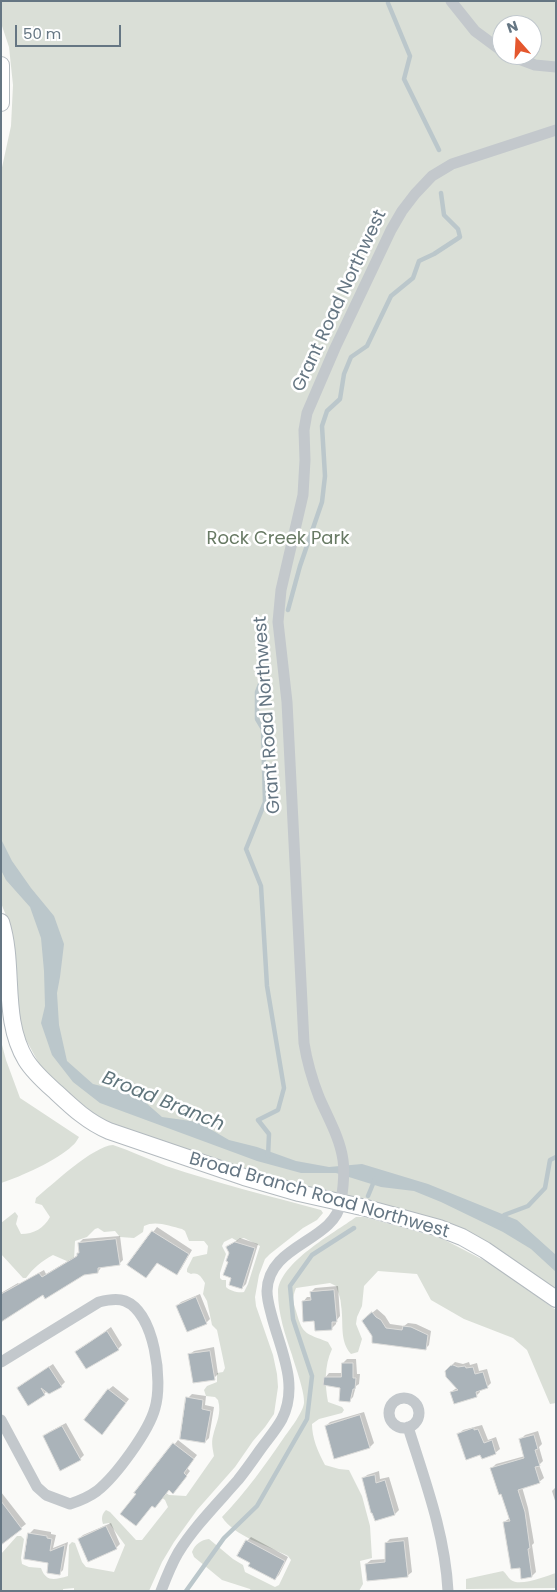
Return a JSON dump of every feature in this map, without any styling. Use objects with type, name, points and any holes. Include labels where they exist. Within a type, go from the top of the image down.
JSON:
[{"type":"main road","points":[[1,65],[1,104]]},
{"type":"main road","name":"Broad Branch Road Northwest","points":[[1,922],[6,945],[12,1019],[20,1048],[25,1059],[35,1072],[77,1112],[109,1131],[190,1160],[280,1188],[424,1223],[456,1235],[480,1246],[502,1260],[556,1299]]},
{"type":"street","points":[[451,1],[475,30],[492,43]]},
{"type":"street","points":[[535,65],[556,67]]},
{"type":"street","name":"Grant Road Northwest","points":[[340,1203],[343,1161],[337,1137],[312,1078],[304,1043],[287,702],[278,631],[280,599],[303,495],[305,478],[304,430],[307,413],[335,348],[391,230],[415,194],[432,176],[452,164],[556,130]]},
{"type":"street","points":[[161,1591],[170,1567],[182,1546],[241,1476],[280,1422],[288,1407],[289,1380],[287,1365],[270,1310],[267,1291],[271,1275],[289,1252],[330,1223],[338,1213],[340,1203]]},
{"type":"street","points":[[1,1362],[99,1302],[110,1300],[125,1301],[139,1312],[147,1323],[158,1374],[159,1394],[151,1422],[113,1476],[97,1491],[82,1500],[70,1504],[46,1495],[37,1487],[1,1420]]},
{"type":"street","points":[[408,1427],[440,1529],[448,1591]]},
{"type":"green space","name":"Rock Creek Park","points":[[1,1],[556,1],[556,1291],[462,1228],[215,1164],[99,1118],[43,1071],[18,1025],[17,972],[11,928],[1,903],[1,172],[11,126],[13,85],[9,47],[1,23]]},
{"type":"green space","points":[[1,1041],[20,1098],[79,1137],[73,1145],[58,1157],[1,1183]]},
{"type":"green space","points":[[113,1145],[166,1166],[321,1210],[323,1213],[317,1220],[303,1228],[270,1254],[265,1259],[259,1275],[255,1297],[256,1306],[273,1355],[277,1374],[278,1387],[274,1414],[235,1467],[197,1510],[174,1542],[162,1562],[149,1591],[74,1591],[74,1588],[63,1589],[63,1591],[1,1591],[1,1554],[17,1536],[21,1536],[24,1539],[22,1564],[41,1568],[48,1578],[55,1579],[68,1576],[69,1545],[72,1542],[75,1543],[82,1562],[86,1567],[114,1572],[125,1545],[109,1523],[103,1524],[102,1518],[106,1510],[136,1540],[142,1540],[168,1507],[165,1500],[149,1488],[152,1483],[169,1495],[186,1496],[214,1456],[212,1439],[219,1414],[219,1405],[215,1397],[206,1396],[204,1390],[207,1386],[217,1382],[217,1373],[223,1372],[225,1368],[217,1330],[212,1325],[207,1301],[203,1294],[205,1283],[198,1274],[187,1272],[193,1257],[207,1254],[208,1246],[204,1241],[189,1241],[185,1231],[182,1229],[163,1224],[148,1224],[144,1226],[143,1232],[134,1238],[120,1237],[115,1231],[104,1232],[98,1228],[87,1237],[75,1241],[74,1260],[69,1262],[53,1255],[38,1265],[26,1278],[23,1278],[1,1254],[1,1223],[15,1212],[18,1216],[16,1224],[21,1234],[34,1232],[42,1227],[50,1217],[42,1205],[35,1203],[36,1198],[73,1167],[105,1147]],"holes":[[[232,1238],[237,1241],[244,1238],[260,1246],[244,1292],[230,1290],[226,1287],[226,1280],[220,1278],[226,1254],[222,1246],[224,1242]]]},
{"type":"green space","points":[[356,1217],[364,1217],[441,1238],[493,1265],[556,1310],[556,1403],[550,1404],[527,1350],[513,1338],[464,1319],[431,1300],[417,1274],[378,1271],[364,1286],[362,1306],[356,1324],[362,1339],[358,1352],[351,1354],[343,1337],[341,1303],[336,1286],[330,1283],[296,1288],[294,1302],[298,1319],[303,1329],[310,1335],[328,1342],[332,1349],[329,1355],[326,1375],[328,1402],[342,1407],[344,1410],[342,1413],[319,1419],[312,1424],[314,1440],[325,1465],[349,1470],[362,1496],[370,1526],[372,1558],[360,1561],[363,1584],[359,1591],[251,1591],[250,1589],[222,1580],[194,1557],[192,1552],[199,1543],[209,1539],[243,1565],[245,1572],[275,1587],[279,1585],[291,1560],[288,1556],[243,1535],[227,1524],[222,1517],[263,1467],[299,1415],[304,1403],[301,1386],[284,1332],[278,1300],[281,1281],[297,1260]]},
{"type":"green space","points":[[503,1571],[515,1582],[533,1580],[556,1573],[556,1588],[466,1589],[466,1579]]},
{"type":"shaded area","points":[[1,839],[12,861],[54,916],[64,944],[57,993],[59,1025],[67,1061],[93,1084],[137,1095],[162,1117],[198,1122],[229,1140],[257,1147],[296,1161],[329,1167],[362,1164],[428,1184],[517,1220],[556,1255],[556,1272],[531,1249],[503,1232],[414,1191],[381,1187],[336,1173],[301,1173],[257,1161],[100,1103],[73,1082],[52,1055],[41,1023],[45,1006],[41,938],[30,907],[6,880],[1,870]]},
{"type":"building","points":[[152,1231],[189,1254],[177,1275],[157,1263],[146,1278],[127,1265]]},
{"type":"building","points":[[116,1239],[120,1265],[98,1268],[98,1273],[84,1275],[45,1299],[43,1295],[1,1322],[1,1294],[39,1273],[42,1277],[77,1256],[77,1253],[79,1253],[78,1243]]},
{"type":"building","points":[[235,1242],[255,1248],[242,1289],[229,1285],[231,1278],[223,1275],[229,1253],[226,1247]]},
{"type":"building","points":[[334,1290],[337,1322],[332,1322],[332,1330],[315,1331],[314,1321],[303,1322],[302,1301],[311,1300],[310,1292]]},
{"type":"building","points":[[196,1297],[207,1324],[187,1332],[176,1306]]},
{"type":"building","points":[[372,1312],[381,1320],[386,1328],[402,1330],[403,1326],[411,1327],[428,1335],[426,1350],[372,1343],[372,1336],[362,1321]]},
{"type":"building","points":[[107,1331],[119,1350],[86,1369],[75,1352]]},
{"type":"building","points":[[210,1351],[215,1380],[193,1383],[188,1354]]},
{"type":"building","points":[[342,1363],[353,1363],[353,1378],[356,1378],[355,1389],[353,1389],[350,1402],[339,1401],[340,1388],[323,1385],[324,1377],[341,1377]]},
{"type":"building","points":[[453,1365],[458,1367],[465,1366],[466,1368],[473,1367],[475,1374],[483,1372],[488,1388],[476,1392],[477,1397],[454,1404],[450,1392],[458,1390],[446,1377],[445,1371]]},
{"type":"building","points":[[49,1367],[62,1387],[49,1394],[41,1388],[45,1395],[28,1406],[17,1388]]},
{"type":"building","points":[[108,1389],[126,1403],[102,1435],[84,1420]]},
{"type":"building","points":[[186,1397],[203,1400],[202,1409],[211,1411],[205,1443],[180,1439]]},
{"type":"building","points":[[360,1415],[370,1448],[334,1459],[325,1426]]},
{"type":"building","points":[[62,1426],[81,1460],[60,1471],[43,1436]]},
{"type":"building","points":[[474,1428],[474,1430],[478,1429],[484,1443],[492,1440],[496,1454],[482,1459],[480,1455],[466,1460],[457,1434]]},
{"type":"building","points":[[534,1435],[538,1449],[535,1450],[540,1466],[535,1467],[540,1483],[518,1490],[525,1512],[532,1577],[521,1579],[520,1568],[511,1569],[503,1522],[510,1521],[490,1468],[524,1458],[519,1439]]},
{"type":"building","points":[[173,1443],[194,1459],[184,1473],[187,1476],[173,1494],[169,1490],[155,1508],[152,1506],[136,1526],[120,1514]]},
{"type":"building","points":[[375,1475],[376,1483],[385,1480],[395,1515],[375,1521],[371,1513],[362,1478]]},
{"type":"building","points":[[1,1501],[22,1529],[1,1545]]},
{"type":"building","points":[[106,1526],[117,1549],[88,1562],[78,1539]]},
{"type":"building","points":[[28,1533],[47,1536],[47,1538],[52,1539],[50,1551],[65,1545],[60,1575],[47,1573],[48,1563],[24,1559]]},
{"type":"building","points":[[246,1540],[285,1561],[275,1580],[248,1566],[250,1563],[237,1556]]},
{"type":"building","points":[[404,1541],[408,1577],[367,1581],[365,1564],[385,1562],[385,1543]]},
{"type":"waterway","points":[[388,3],[410,56],[404,79],[439,150]]},
{"type":"waterway","points":[[288,610],[300,566],[322,502],[325,476],[322,426],[327,411],[340,399],[344,374],[351,357],[367,346],[391,296],[413,278],[419,261],[434,254],[460,237],[458,229],[444,215],[441,193]]},
{"type":"waterway","points":[[262,679],[257,692],[257,719],[263,729],[265,802],[246,849],[261,886],[267,986],[284,1088],[278,1110],[258,1120],[269,1134],[268,1157]]},
{"type":"waterway","points":[[503,1220],[504,1215],[528,1206],[545,1188],[550,1160],[556,1157]]},
{"type":"waterway","points":[[368,1196],[375,1179]]},
{"type":"waterway","points":[[186,1591],[224,1538],[257,1506],[307,1419],[312,1376],[293,1319],[290,1286],[312,1255],[354,1228]]},
{"type":"water label","name":"Broad Branch","points":[[163,1102]]}]
